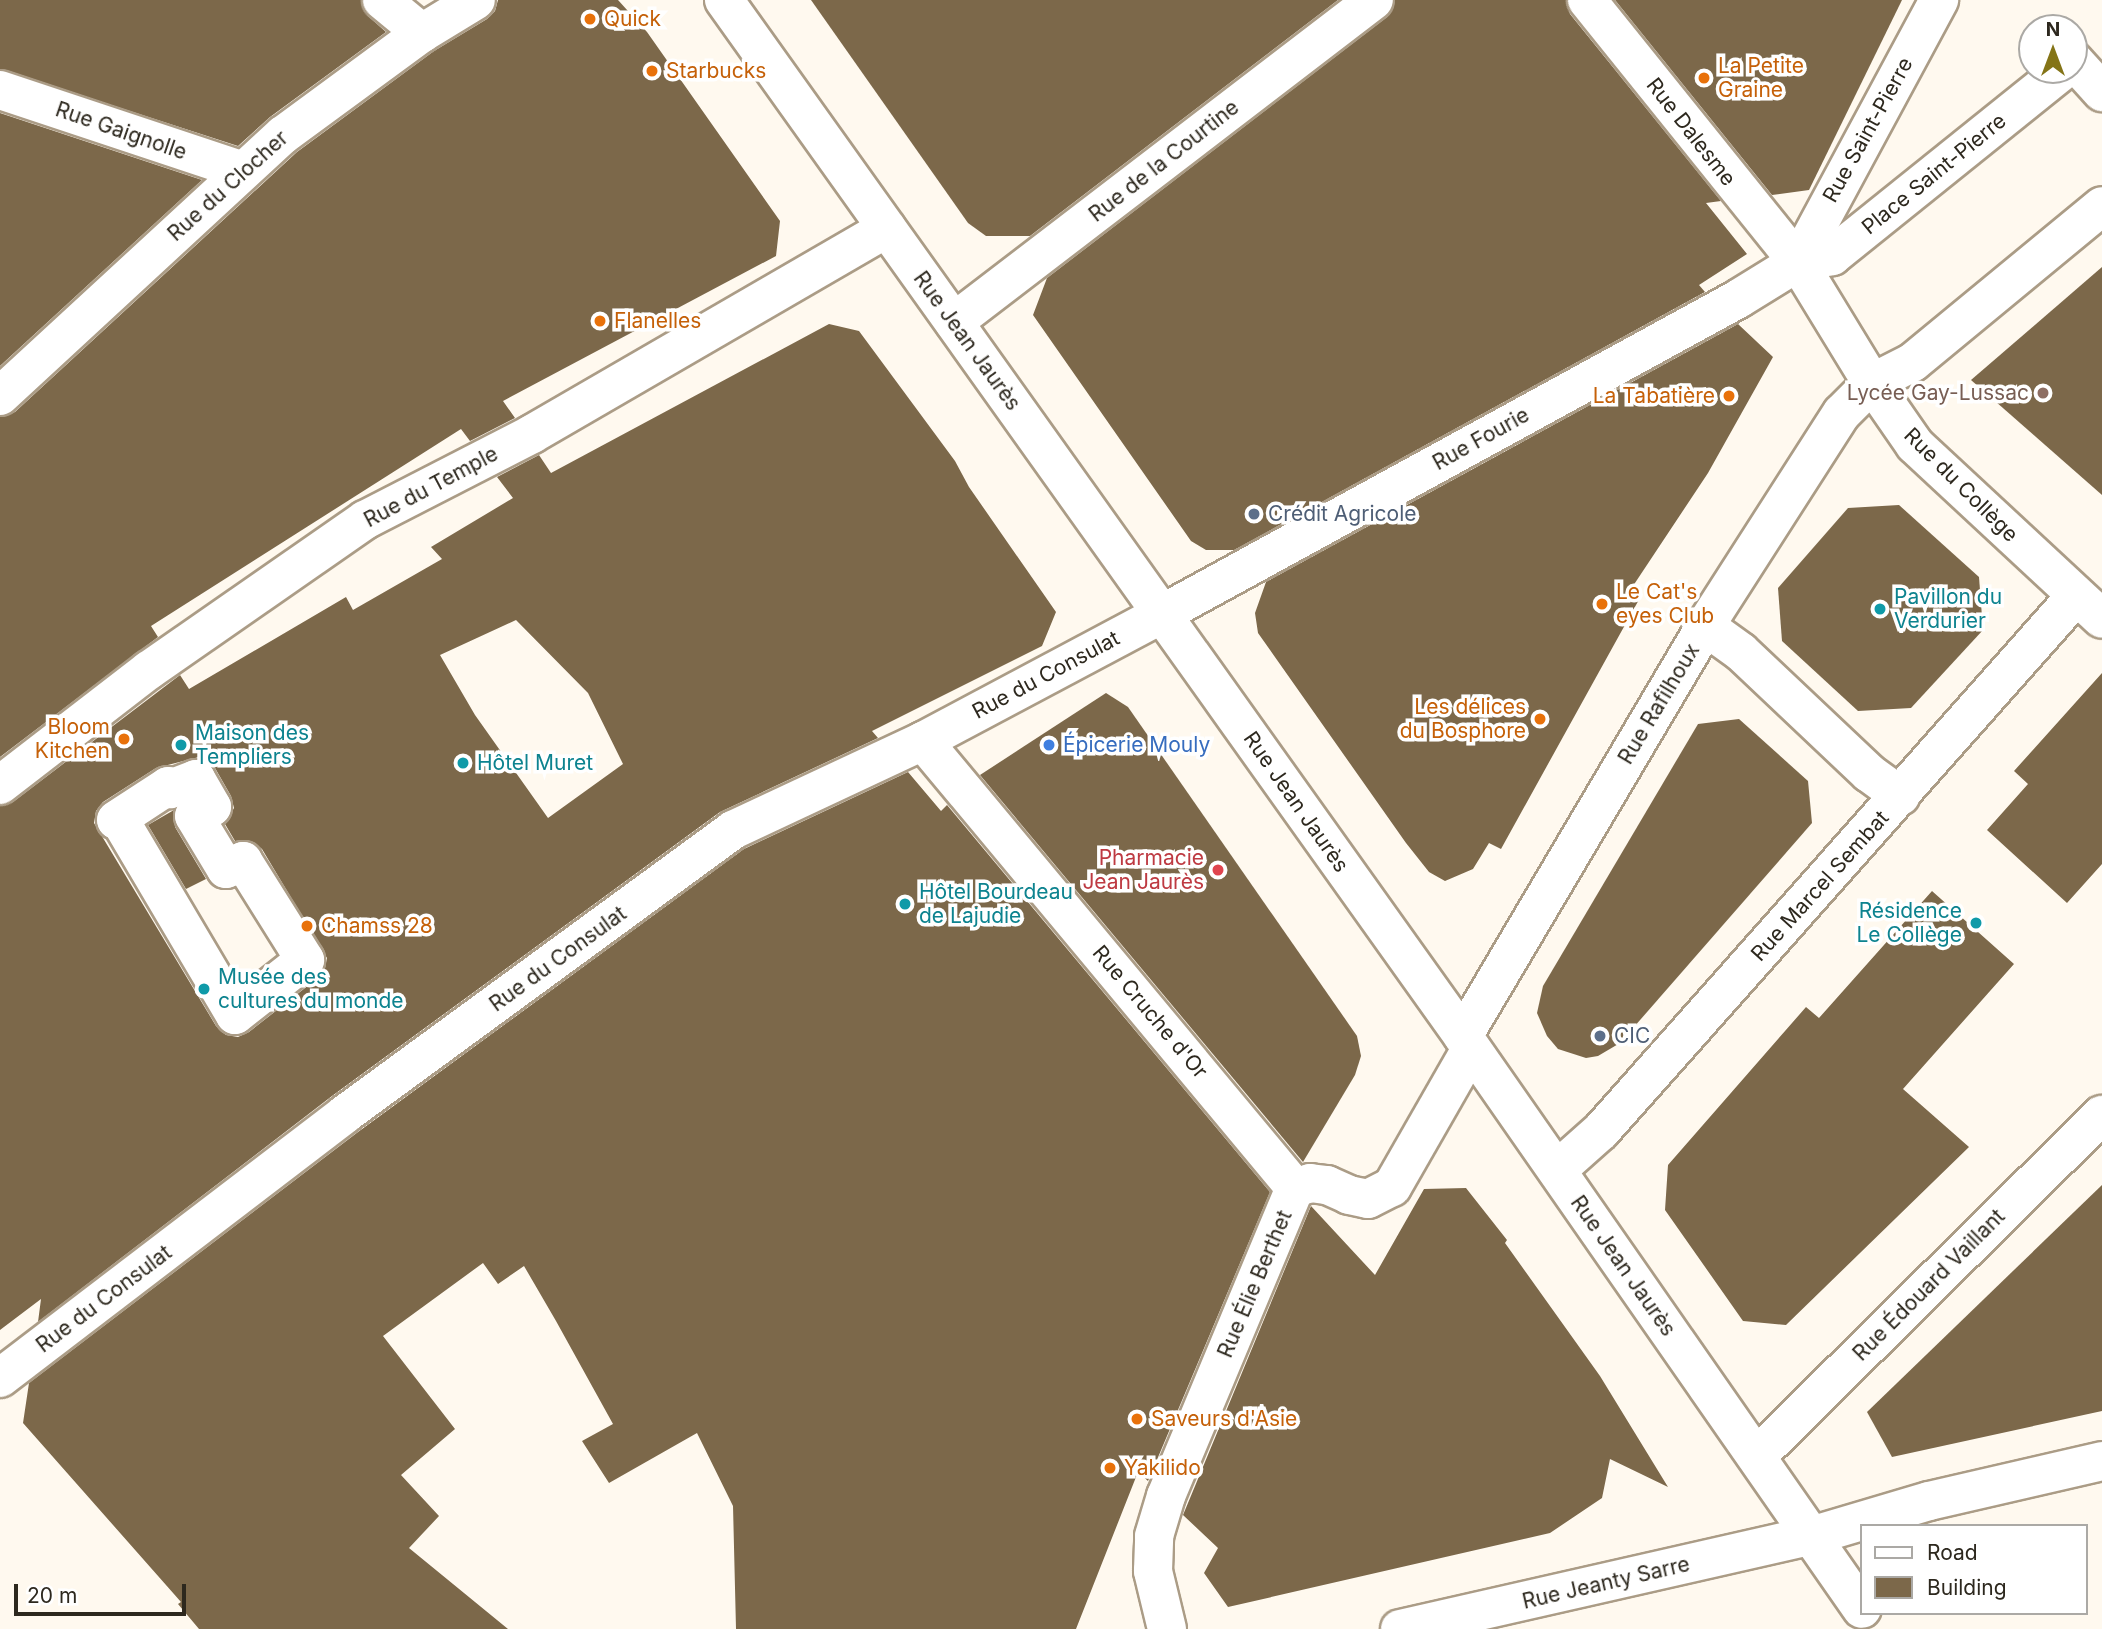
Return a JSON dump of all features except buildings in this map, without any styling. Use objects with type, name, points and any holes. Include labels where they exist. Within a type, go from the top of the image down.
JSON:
[{"type":"street","points":[[382,0],[422,33]]},
{"type":"street","name":"Rue du Clocher","points":[[0,396],[283,135],[422,33],[476,0]]},
{"type":"street","name":"Rue Jean Jaurès","points":[[724,0],[1557,1170],[1860,1606]]},
{"type":"street","name":"Rue de la Courtine","points":[[954,323],[1374,0]]},
{"type":"street","name":"Rue Dalesme","points":[[1587,0],[1798,262]]},
{"type":"street","name":"Rue Saint-Pierre","points":[[1798,262],[1939,0]]},
{"type":"street","points":[[2088,76],[2102,92]]},
{"type":"street","name":"Place Saint-Pierre","points":[[1798,262],[1832,256],[2046,84]]},
{"type":"street","name":"Rue Gaignolle","points":[[0,90],[243,171]]},
{"type":"street","points":[[1872,383],[1913,362],[2102,205]]},
{"type":"street","name":"Rue du Temple","points":[[0,785],[149,670],[365,520],[533,434],[887,228]]},
{"type":"street","name":"Rue du Collège","points":[[1798,262],[1872,383],[1915,445],[2089,608]]},
{"type":"street","name":"Rue Fourie","points":[[1162,614],[1738,299],[1798,262]]},
{"type":"street","name":"Rue Rafilhoux","points":[[1467,1043],[1705,626],[1842,413],[1872,383]]},
{"type":"street","name":"Rue Marcel Sembat","points":[[1557,1170],[1601,1131],[1901,796],[2089,608]]},
{"type":"street","name":"Rue du Consulat","points":[[0,1378],[338,1103],[733,830],[923,741],[1162,614]]},
{"type":"street","points":[[1705,626],[1741,652],[1869,773],[1901,796]]},
{"type":"street","name":"Rue Cruche d'Or","points":[[923,741],[1295,1188]]},
{"type":"street","points":[[195,779],[212,807],[194,816],[226,869],[243,860],[304,960],[235,1014],[121,821],[116,820],[168,786],[170,789],[195,779]]},
{"type":"street","name":"Rue Élie Berthet","points":[[1167,1629],[1153,1571],[1154,1536],[1166,1496],[1295,1188],[1310,1183],[1327,1185],[1349,1195],[1368,1199],[1392,1186],[1467,1043]]},
{"type":"street","name":"Rue Édouard Vaillant","points":[[1757,1456],[2102,1115]]},
{"type":"street","name":"Rue Jeanty Sarre","points":[[1400,1629],[1811,1536],[1929,1501],[2102,1461]]},
{"type":"place","name":"Quick","points":[[590,19]]},
{"type":"place","name":"Starbucks","points":[[652,71]]},
{"type":"place","name":"La Petite Graine","points":[[1704,78]]},
{"type":"place","name":"Flanelles","points":[[600,321]]},
{"type":"place","name":"Lycée Gay-Lussac","points":[[2043,393]]},
{"type":"place","name":"La Tabatière","points":[[1729,396]]},
{"type":"place","name":"Crédit Agricole","points":[[1254,514]]},
{"type":"place","name":"Le Cat's eyes Club","points":[[1602,604]]},
{"type":"place","name":"Pavillon du Verdurier","points":[[1880,609]]},
{"type":"place","name":"Les délices du Bosphore","points":[[1540,719]]},
{"type":"place","name":"Bloom Kitchen","points":[[124,739]]},
{"type":"place","name":"Maison des Templiers","points":[[181,745]]},
{"type":"place","name":"Épicerie Mouly","points":[[1049,745]]},
{"type":"place","name":"Hôtel Muret","points":[[463,763]]},
{"type":"place","name":"Pharmacie Jean Jaurès","points":[[1218,870]]},
{"type":"place","name":"Hôtel Bourdeau de Lajudie","points":[[905,904]]},
{"type":"place","name":"Résidence Le Collège","points":[[1976,923]]},
{"type":"place","name":"Chamss 28","points":[[307,926]]},
{"type":"place","name":"Musée des cultures du monde","points":[[204,989]]},
{"type":"place","name":"CIC","points":[[1600,1036]]},
{"type":"place","name":"Saveurs d'Asie","points":[[1137,1419]]},
{"type":"place","name":"Yakilido","points":[[1110,1468]]}]
